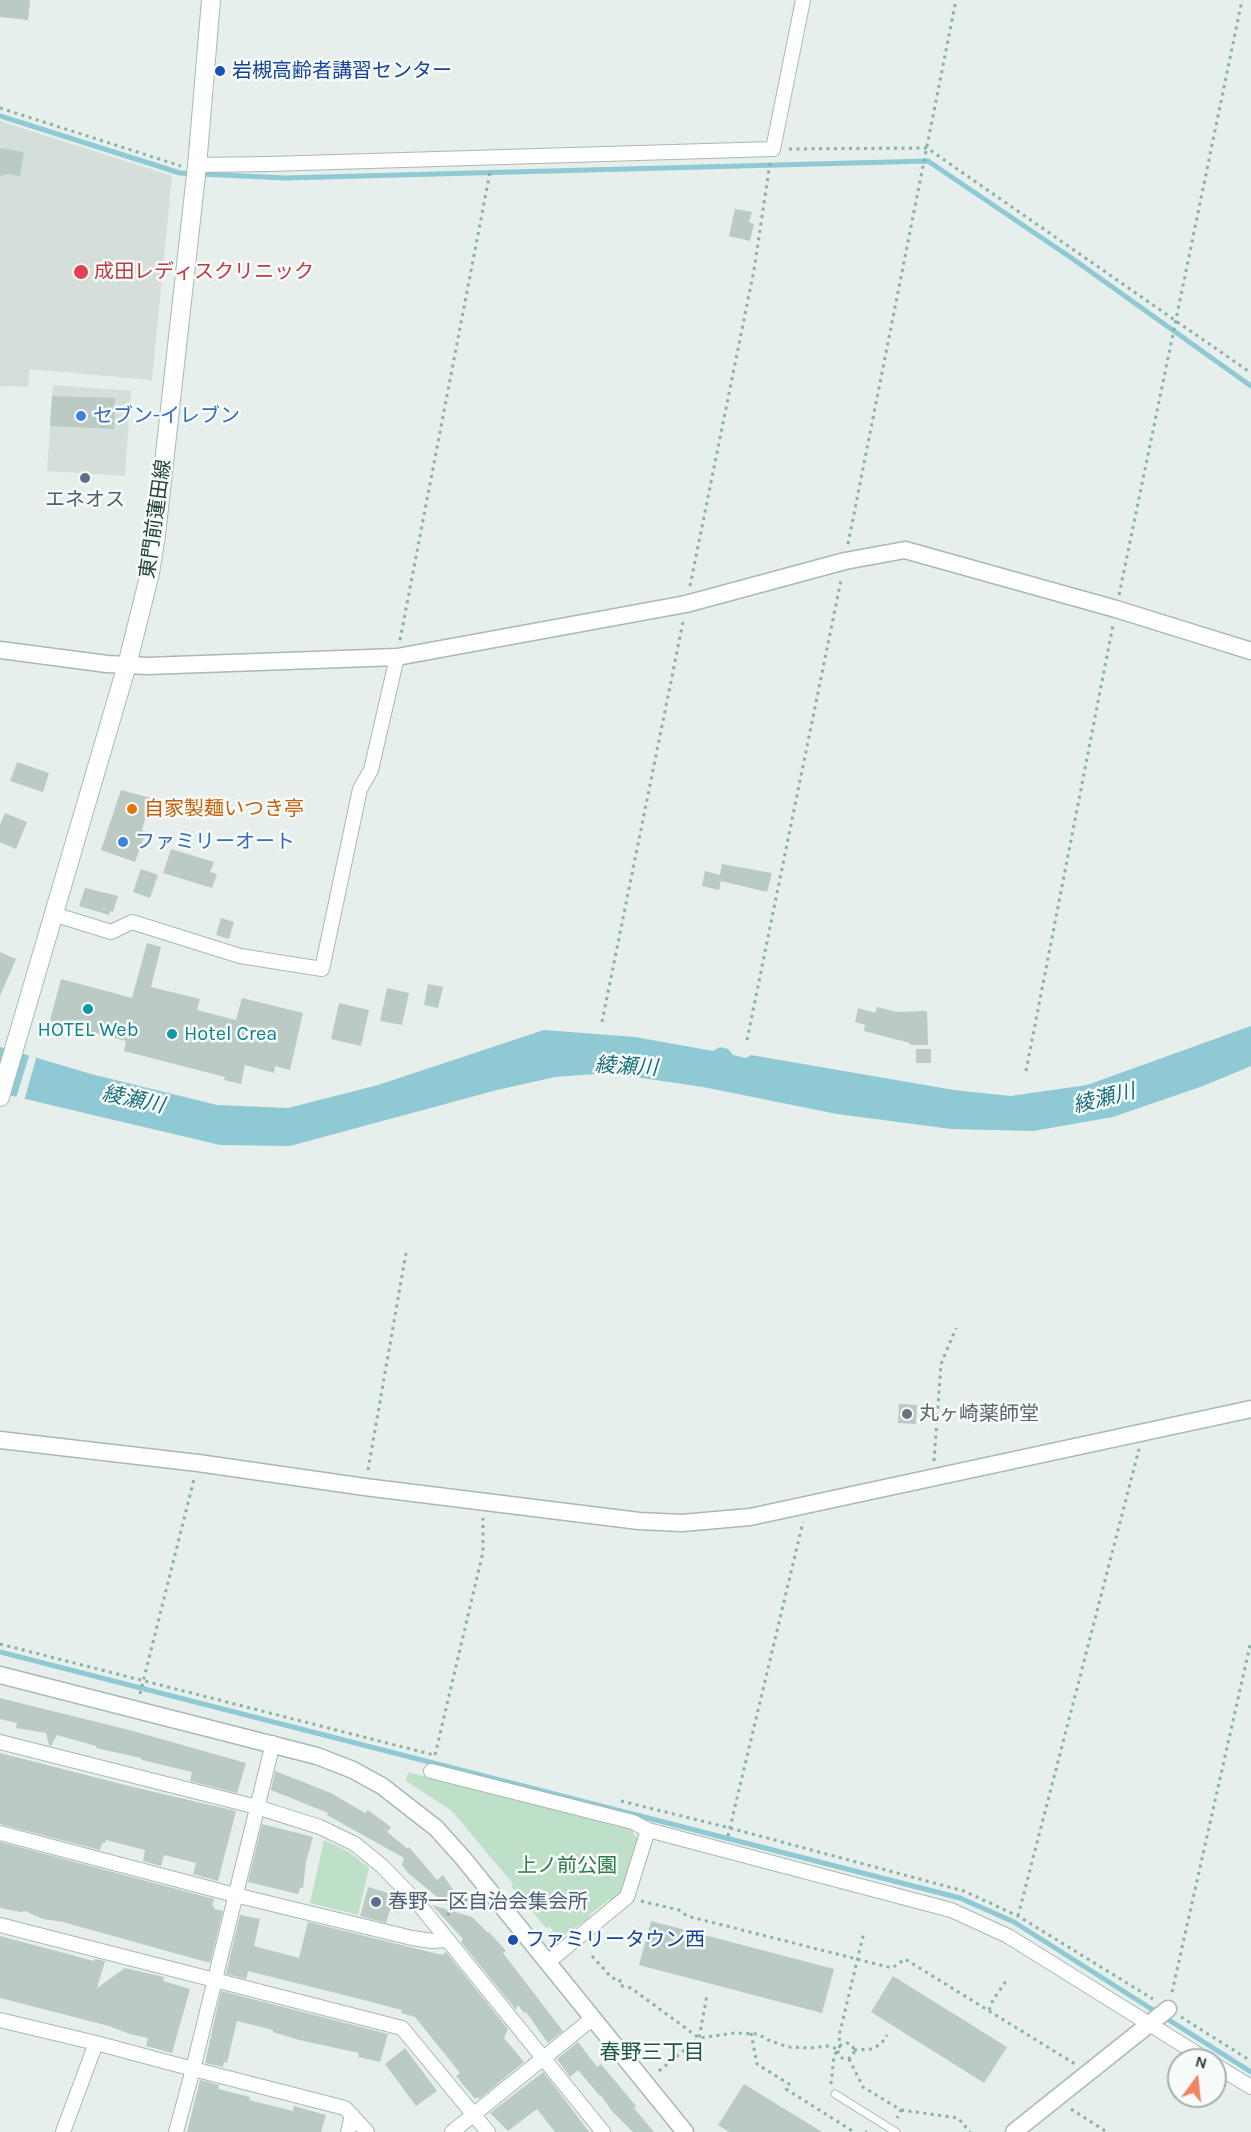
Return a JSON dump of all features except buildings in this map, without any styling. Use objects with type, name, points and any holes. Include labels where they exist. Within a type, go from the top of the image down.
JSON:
[{"type":"main road","name":"東門前蓮田線","points":[[0,1097],[127,665],[156,535],[195,185],[211,0]]},
{"type":"street","points":[[197,165],[773,149],[803,0]]},
{"type":"street","points":[[0,650],[127,665],[397,657],[686,604],[845,561],[905,549],[1116,609],[1251,651]]},
{"type":"street","points":[[53,914],[111,932],[132,922],[240,956],[322,969],[360,789],[371,770],[397,657]]},
{"type":"street","points":[[0,1440],[198,1463],[365,1487],[639,1521],[682,1523],[750,1517],[1251,1409]]},
{"type":"street","points":[[0,1674],[273,1743],[354,1770],[382,1786],[436,1828],[463,1858],[685,2132]]},
{"type":"street","points":[[0,1742],[257,1807],[320,1827],[355,1844],[382,1866],[417,1902],[603,2132]]},
{"type":"street","points":[[176,2132],[194,2069],[273,1743]]},
{"type":"street","points":[[431,1771],[633,1822],[648,1830],[963,1915],[1008,1936],[1188,2048]]},
{"type":"street","points":[[548,1962],[627,1897],[648,1830]]},
{"type":"street","points":[[0,1833],[235,1895],[412,1938],[432,1941],[447,1940]]},
{"type":"street","points":[[0,1925],[402,2028],[488,2132]]},
{"type":"street","points":[[1014,2132],[1168,2009]]},
{"type":"street","points":[[452,2132],[543,2056],[593,2018]]},
{"type":"street","points":[[0,2020],[345,2108],[367,2132]]},
{"type":"street","points":[[63,2132],[96,2043]]},
{"type":"street","points":[[1227,2072],[1251,2087]]},
{"type":"street","points":[[348,2132],[352,2115]]},
{"type":"lane","points":[[835,2094],[894,2131]]},
{"type":"path","points":[[747,1040],[956,0]]},
{"type":"path","points":[[1026,1071],[1116,609],[1242,0]]},
{"type":"path","points":[[0,108],[180,166],[197,165]]},
{"type":"path","points":[[773,149],[927,149],[1251,374]]},
{"type":"path","points":[[397,657],[488,184]]},
{"type":"path","points":[[365,1487],[406,1253]]},
{"type":"path","points":[[933,1478],[941,1364],[956,1328]]},
{"type":"path","points":[[1018,1916],[1143,1433]]},
{"type":"path","points":[[137,1709],[198,1463]]},
{"type":"path","points":[[431,1771],[483,1552],[484,1502]]},
{"type":"path","points":[[724,1850],[803,1525],[802,1506]]},
{"type":"path","points":[[1168,2009],[1251,1641]]},
{"type":"path","points":[[443,1918],[474,1893]]},
{"type":"path","points":[[641,1900],[680,1910],[687,1916],[892,1968],[905,1959],[1078,2065]]},
{"type":"path","points":[[849,2059],[839,2056],[839,2036],[864,1932]]},
{"type":"path","points":[[592,1956],[612,1978],[620,1980],[619,1985],[631,1988],[699,2038]]},
{"type":"path","points":[[989,2011],[993,2000],[1006,1981]]},
{"type":"path","points":[[699,2038],[707,1995]]},
{"type":"path","points":[[659,2071],[699,2038],[735,2033],[758,2034],[788,2047],[839,2047]]},
{"type":"path","points":[[751,2033],[757,2064],[789,2084],[786,2089],[854,2132]]},
{"type":"path","points":[[854,2050],[871,2049],[881,2044],[887,2036]]},
{"type":"path","points":[[835,2094],[831,2087],[834,2056],[844,2043],[850,2044],[854,2050],[849,2059]]},
{"type":"path","points":[[849,2059],[862,2087],[901,2110],[958,2118],[970,2132]]},
{"type":"path","points":[[1068,2106],[1107,2132]]},
{"type":"path","points":[[894,2131],[901,2110]]},
{"type":"shaded area","name":"成田レディスクリニック","points":[[0,121],[172,176],[152,380],[30,369],[28,387],[0,386]]},
{"type":"shaded area","points":[[53,385],[131,391],[125,476],[47,471]]},
{"type":"green space","name":"上ノ前公園","points":[[408,1772],[631,1828],[638,1837],[624,1891],[589,1915],[590,1918],[559,1938],[549,1926],[546,1928],[511,1886],[513,1884],[452,1811],[406,1781]]},
{"type":"green space","points":[[324,1840],[349,1852],[369,1868],[358,1915],[310,1903]]},
{"type":"water","name":"綾瀬川","points":[[1251,1026],[1251,1066],[1203,1086],[1113,1117],[1033,1131],[951,1129],[837,1114],[703,1087],[608,1073],[555,1077],[497,1090],[290,1146],[220,1145],[0,1093],[0,1047],[91,1074],[217,1105],[288,1108],[378,1085],[544,1030],[635,1037],[713,1051],[720,1047],[728,1049],[733,1055],[746,1058],[751,1055],[954,1090],[1010,1096],[1087,1085]]},
{"type":"pier","points":[[30,1053],[37,1055],[24,1101],[16,1098]]},
{"type":"waterway","points":[[0,116],[180,173],[285,178],[928,161],[1073,259],[1251,386]]},
{"type":"waterway","points":[[0,1652],[960,1898],[1014,1922],[1251,2072]]},
{"type":"place","name":"岩槻高齢者講習センター","points":[[220,71]]},
{"type":"place","name":"成田レディスクリニック","points":[[81,272]]},
{"type":"place","name":"セブン-イレブン","points":[[81,416]]},
{"type":"place","name":"エネオス","points":[[85,478]]},
{"type":"place","name":"自家製麺いつき亭","points":[[132,809]]},
{"type":"place","name":"ファミリーオート","points":[[123,842]]},
{"type":"place","name":"HOTEL Web","points":[[88,1009]]},
{"type":"place","name":"Hotel Crea","points":[[172,1034]]},
{"type":"place","name":"丸ヶ崎薬師堂","points":[[907,1414]]},
{"type":"place","name":"春野一区自治会集会所","points":[[376,1902]]},
{"type":"place","name":"ファミリータウン西","points":[[513,1940]]},
{"type":"district","name":"春野三丁目","points":[[652,2053]]}]
